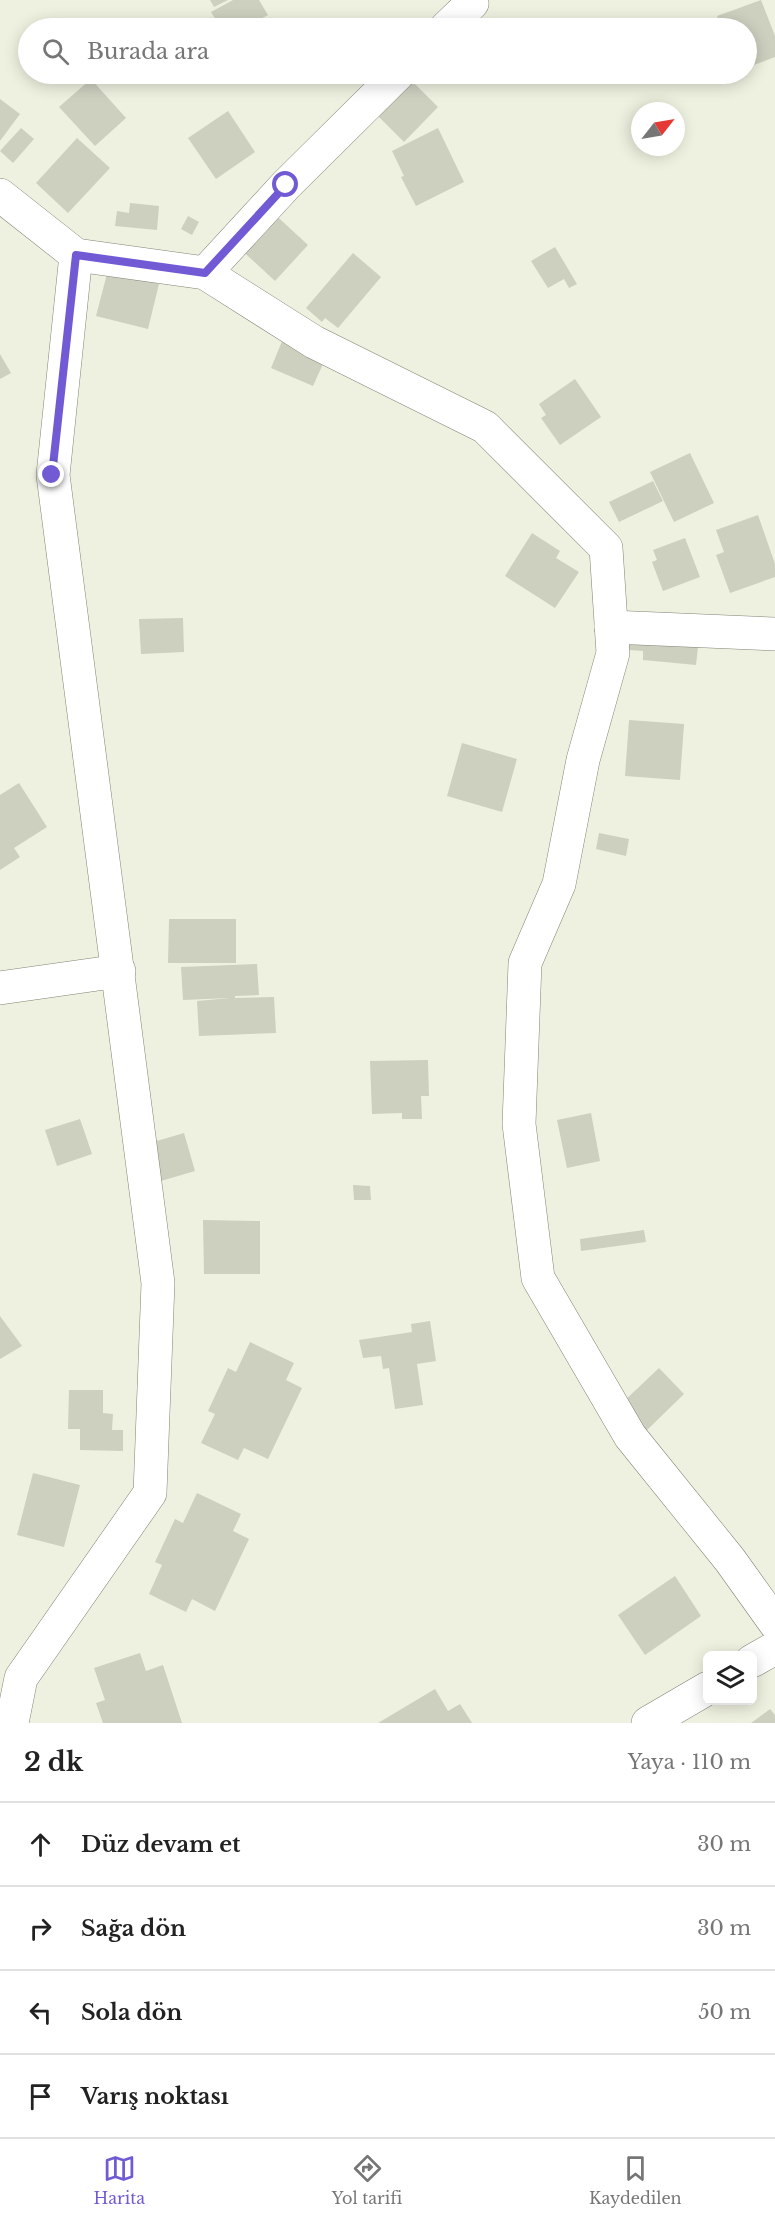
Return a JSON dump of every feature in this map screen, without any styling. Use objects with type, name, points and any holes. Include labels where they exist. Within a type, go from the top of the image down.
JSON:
[{"type":"street","points":[[456,18],[472,3],[471,0]]},
{"type":"street","points":[[205,273],[286,185],[388,84]]},
{"type":"street","points":[[0,195],[76,255],[205,273],[314,342],[485,427],[606,548],[613,653],[584,760],[559,884],[525,963],[519,1124],[538,1278],[630,1436],[730,1560],[775,1623]]},
{"type":"street","points":[[12,1723],[21,1678],[150,1493],[158,1282],[119,971],[52,475],[76,255]]},
{"type":"street","points":[[612,627],[775,634]]},
{"type":"street","points":[[0,988],[119,971]]},
{"type":"street","points":[[757,1659],[775,1648]]},
{"type":"street","points":[[648,1723],[703,1691]]},
{"type":"building","points":[[210,0],[228,0],[214,7]]},
{"type":"building","points":[[233,0],[259,0],[268,15],[262,18],[215,18],[211,12]]},
{"type":"building","points":[[761,0],[775,36],[775,57],[757,64],[757,18],[718,18],[717,16]]},
{"type":"building","points":[[85,84],[95,84],[126,118],[95,146],[59,107]]},
{"type":"building","points":[[394,84],[415,84],[438,107],[404,142],[369,107]]},
{"type":"building","points":[[0,99],[20,114],[0,141]]},
{"type":"building","points":[[228,111],[255,152],[216,179],[188,138]]},
{"type":"building","points":[[21,128],[34,139],[13,163],[0,151]]},
{"type":"building","points":[[438,128],[464,182],[416,206],[401,177],[404,176],[392,151]]},
{"type":"building","points":[[77,138],[110,168],[68,213],[36,183]]},
{"type":"building","points":[[130,203],[159,206],[157,230],[115,226],[117,211],[129,213]]},
{"type":"building","points":[[269,209],[308,245],[275,281],[236,245]]},
{"type":"building","points":[[188,216],[199,222],[192,235],[181,229]]},
{"type":"building","points":[[555,247],[577,284],[569,288],[564,279],[548,288],[531,261]]},
{"type":"building","points":[[353,253],[381,277],[338,328],[325,318],[322,322],[306,308]]},
{"type":"building","points":[[108,270],[159,284],[148,329],[96,316]]},
{"type":"building","points":[[285,334],[328,353],[313,386],[271,368]]},
{"type":"building","points":[[0,354],[11,373],[0,379]]},
{"type":"building","points":[[575,379],[601,417],[560,445],[541,418],[546,415],[539,404]]},
{"type":"building","points":[[690,453],[714,503],[674,522],[650,472]]},
{"type":"building","points":[[653,481],[663,501],[619,522],[609,502]]},
{"type":"building","points":[[758,515],[775,564],[775,577],[730,593],[716,555],[724,552],[716,530]]},
{"type":"building","points":[[532,533],[560,551],[556,558],[579,572],[555,608],[505,576]]},
{"type":"building","points":[[685,538],[700,577],[663,591],[652,562],[657,560],[653,550]]},
{"type":"building","points":[[183,618],[184,652],[141,654],[139,619]]},
{"type":"building","points":[[630,632],[699,638],[696,665],[643,660],[643,651],[629,650]]},
{"type":"building","points":[[629,720],[684,724],[680,780],[625,776]]},
{"type":"building","points":[[462,743],[517,759],[502,812],[447,796]]},
{"type":"building","points":[[19,783],[47,827],[14,848],[20,857],[0,870],[0,795]]},
{"type":"building","points":[[599,833],[629,839],[626,856],[596,849]]},
{"type":"building","points":[[169,919],[236,919],[236,963],[168,963]]},
{"type":"building","points":[[257,964],[259,995],[235,996],[235,998],[274,997],[276,1033],[199,1036],[197,1001],[230,998],[183,1000],[181,967]]},
{"type":"building","points":[[428,1060],[429,1096],[421,1096],[422,1119],[402,1119],[402,1113],[372,1114],[370,1061]]},
{"type":"building","points":[[591,1113],[600,1161],[567,1168],[557,1120]]},
{"type":"building","points":[[80,1119],[92,1154],[57,1166],[45,1130]]},
{"type":"building","points":[[184,1133],[195,1171],[161,1181],[150,1143]]},
{"type":"building","points":[[353,1185],[370,1186],[371,1200],[354,1200]]},
{"type":"building","points":[[203,1220],[260,1221],[260,1274],[204,1274]]},
{"type":"building","points":[[644,1230],[646,1242],[581,1251],[580,1239]]},
{"type":"building","points":[[0,1316],[22,1346],[0,1359]]},
{"type":"building","points":[[430,1321],[436,1361],[417,1364],[423,1405],[395,1409],[389,1368],[383,1369],[381,1356],[363,1358],[359,1340],[412,1332],[411,1324]]},
{"type":"building","points":[[250,1342],[294,1363],[286,1380],[302,1388],[268,1459],[244,1448],[238,1460],[201,1443],[215,1414],[208,1411],[228,1368],[236,1372]]},
{"type":"building","points":[[659,1368],[684,1394],[646,1431],[620,1405]]},
{"type":"building","points":[[69,1390],[103,1390],[103,1413],[113,1414],[112,1430],[123,1430],[123,1451],[80,1450],[80,1429],[68,1429]]},
{"type":"building","points":[[33,1473],[80,1485],[64,1547],[17,1535]]},
{"type":"building","points":[[197,1493],[241,1514],[233,1531],[249,1539],[215,1611],[192,1599],[186,1612],[149,1594],[162,1565],[155,1562],[175,1519],[183,1523]]},
{"type":"building","points":[[675,1576],[701,1616],[645,1655],[618,1615]]},
{"type":"building","points":[[140,1653],[146,1671],[163,1665],[182,1723],[103,1723],[96,1703],[105,1700],[94,1668]]},
{"type":"building","points":[[435,1689],[448,1711],[460,1704],[472,1723],[378,1723]]},
{"type":"building","points":[[770,1709],[775,1715],[775,1723],[751,1723]]},
{"type":"route","points":[[52,475],[76,255],[205,273],[286,185]]}]
